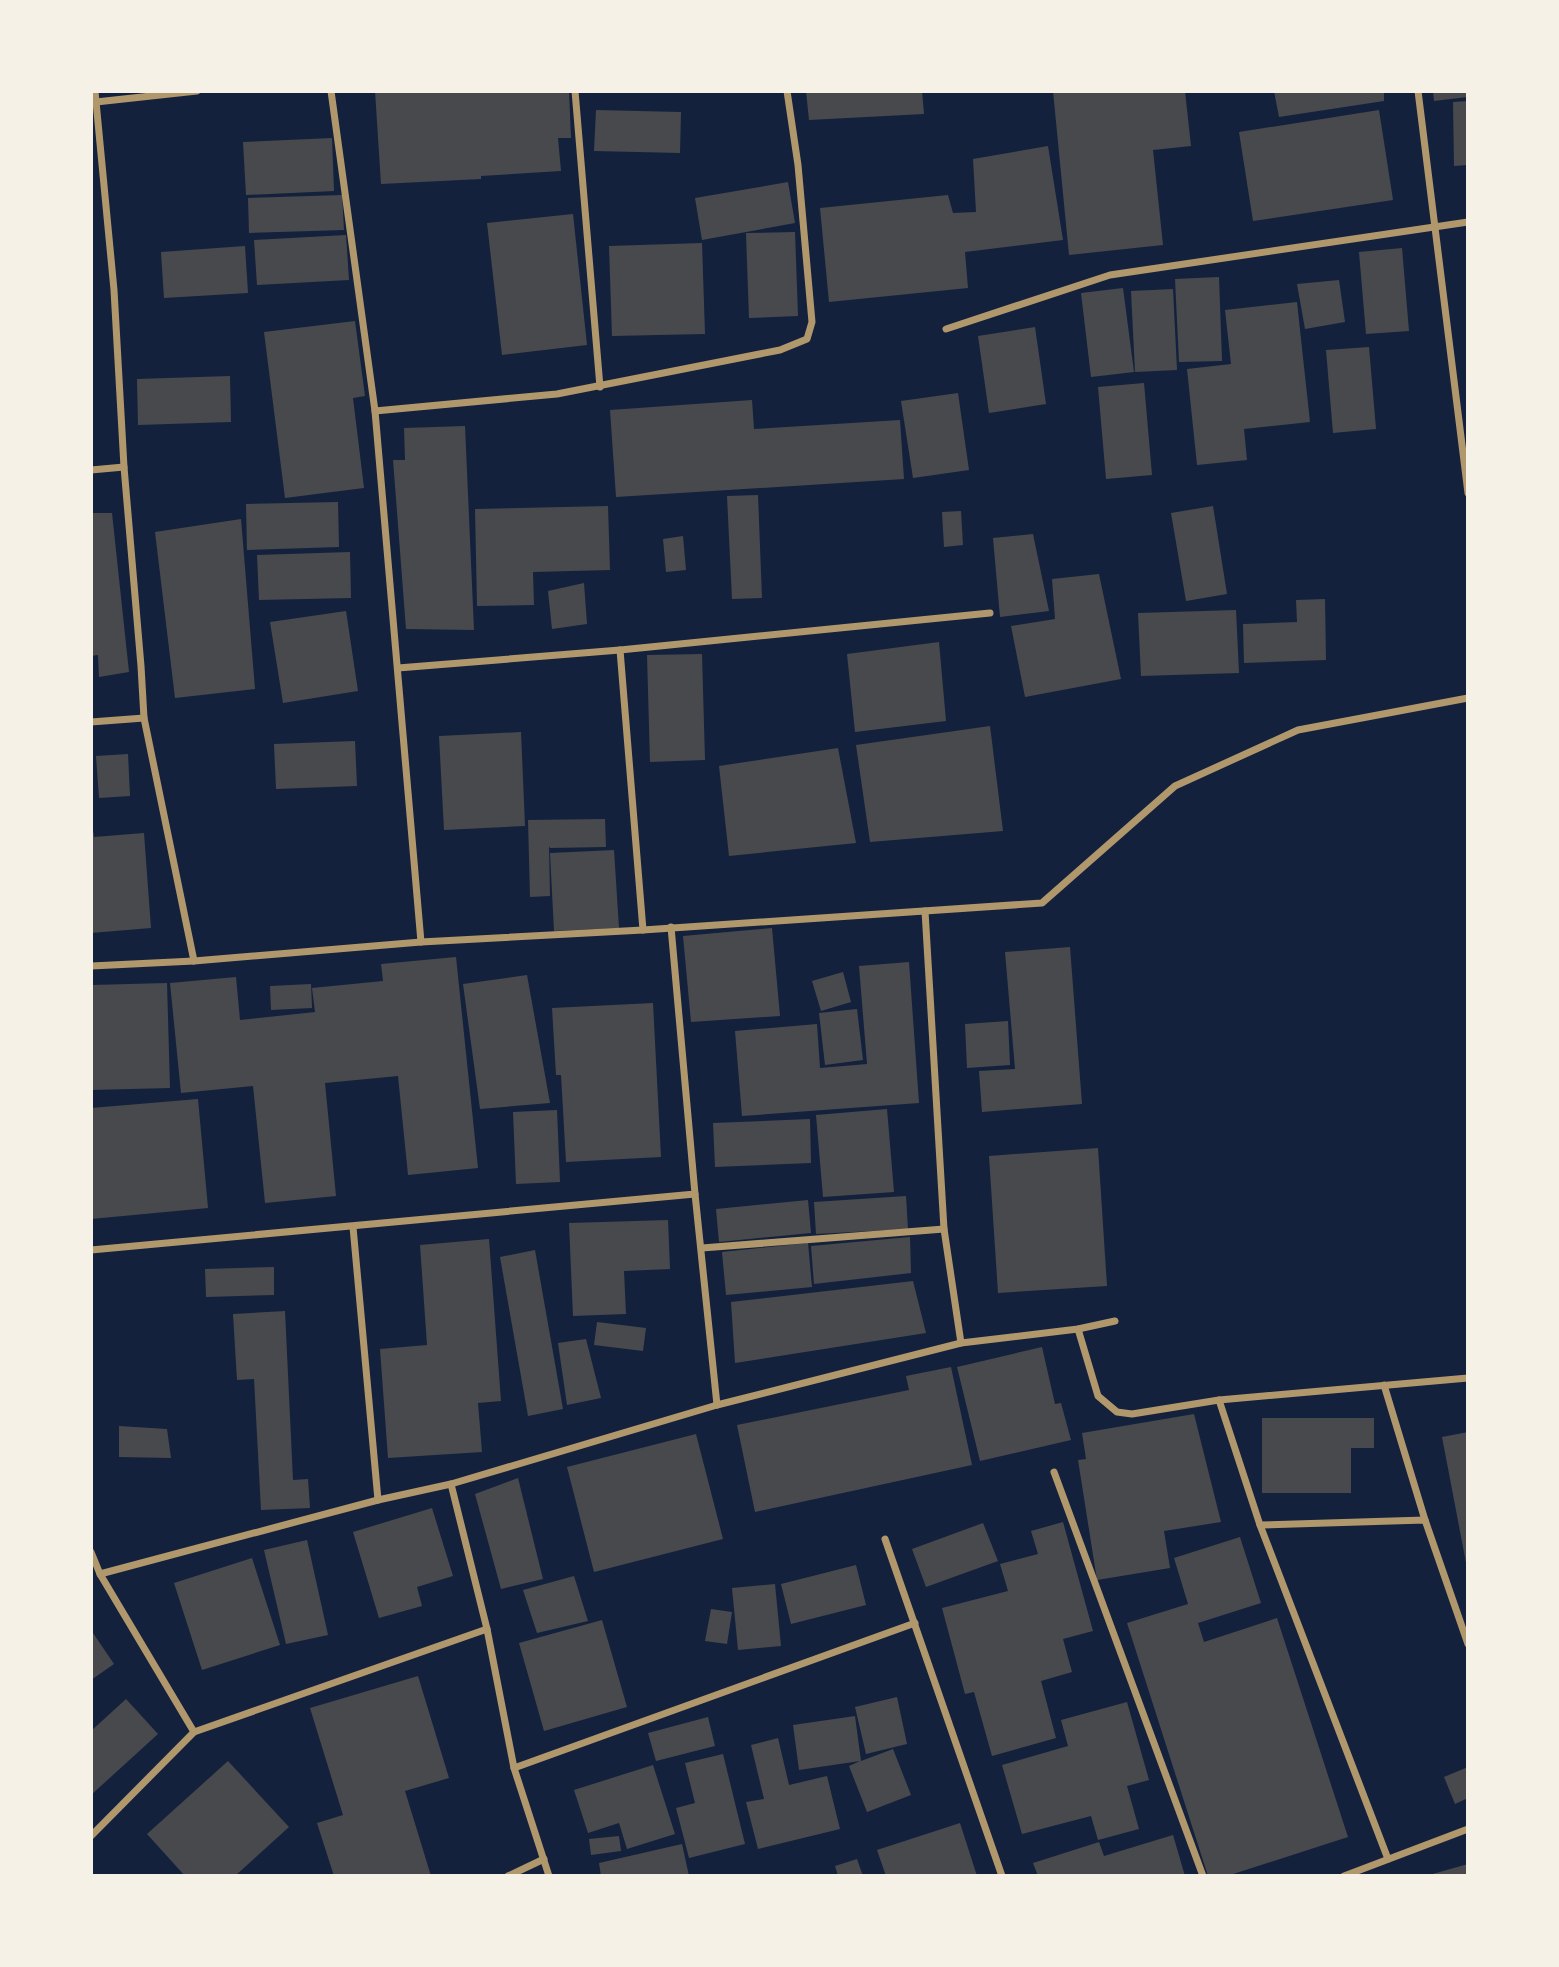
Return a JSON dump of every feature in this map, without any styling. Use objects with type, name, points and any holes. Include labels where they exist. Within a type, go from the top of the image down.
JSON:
[{"type":"street","points":[[95,91],[114,290],[124,467],[144,718],[194,961]]},
{"type":"street","points":[[96,102],[197,91]]},
{"type":"street","points":[[331,91],[375,411],[421,942]]},
{"type":"street","points":[[575,91],[600,387]]},
{"type":"street","points":[[375,411],[557,394],[600,387],[780,350],[807,339],[812,322],[798,164],[788,91]]},
{"type":"street","points":[[1418,91],[1468,494]]},
{"type":"street","points":[[946,328],[1110,275],[1468,222]]},
{"type":"street","points":[[91,470],[124,467]]},
{"type":"street","points":[[398,668],[620,650],[990,613]]},
{"type":"street","points":[[620,650],[643,930]]},
{"type":"street","points":[[91,966],[194,961],[421,942],[1042,904],[1175,786],[1298,730],[1468,698]]},
{"type":"street","points":[[91,722],[144,718]]},
{"type":"street","points":[[925,911],[944,1229],[961,1342]]},
{"type":"street","points":[[671,927],[717,1405]]},
{"type":"street","points":[[91,1250],[695,1194]]},
{"type":"street","points":[[353,1227],[378,1500]]},
{"type":"street","points":[[702,1248],[944,1229]]},
{"type":"street","points":[[100,1574],[378,1500],[451,1484],[717,1405],[961,1342],[1078,1329],[1115,1321]]},
{"type":"street","points":[[1078,1329],[1098,1396],[1117,1412],[1132,1414],[1219,1400],[1468,1378]]},
{"type":"street","points":[[1384,1385],[1425,1520],[1468,1644]]},
{"type":"street","points":[[1219,1400],[1260,1525],[1388,1859]]},
{"type":"street","points":[[1054,1472],[1203,1876]]},
{"type":"street","points":[[451,1484],[486,1629],[514,1768],[550,1876]]},
{"type":"street","points":[[1260,1525],[1425,1520]]},
{"type":"street","points":[[885,1539],[1002,1876]]},
{"type":"street","points":[[91,1552],[100,1574],[194,1732]]},
{"type":"street","points":[[514,1768],[915,1623]]},
{"type":"street","points":[[91,1836],[194,1732],[486,1629]]},
{"type":"street","points":[[1344,1876],[1468,1829]]},
{"type":"street","points":[[508,1876],[544,1859]]},
{"type":"building","points":[[375,91],[569,91],[571,138],[558,138],[561,171],[481,176],[481,179],[381,184]]},
{"type":"building","points":[[806,91],[922,91],[924,114],[809,120]]},
{"type":"building","points":[[1053,91],[1185,91],[1191,146],[1153,150],[1163,245],[1069,255]]},
{"type":"building","points":[[1274,91],[1384,91],[1384,101],[1279,117]]},
{"type":"building","points":[[1433,91],[1468,91],[1468,97],[1434,101]]},
{"type":"building","points":[[1468,101],[1468,165],[1454,166],[1453,102]]},
{"type":"building","points":[[596,110],[681,112],[680,153],[594,151]]},
{"type":"building","points":[[1379,110],[1393,200],[1253,221],[1239,132]]},
{"type":"building","points":[[332,138],[334,191],[246,195],[243,142]]},
{"type":"building","points":[[1048,146],[1063,240],[965,252],[968,288],[829,302],[820,208],[948,195],[953,213],[976,212],[973,159]]},
{"type":"building","points":[[788,182],[795,223],[702,240],[695,198]]},
{"type":"building","points":[[342,195],[344,230],[249,233],[248,198]]},
{"type":"building","points":[[573,214],[587,345],[502,355],[487,223]]},
{"type":"building","points":[[795,232],[798,316],[749,318],[746,233]]},
{"type":"building","points":[[346,235],[349,280],[257,285],[254,240]]},
{"type":"building","points":[[702,243],[705,334],[612,336],[609,246]]},
{"type":"building","points":[[245,246],[248,293],[164,298],[161,252]]},
{"type":"building","points":[[1402,248],[1409,331],[1366,334],[1359,252]]},
{"type":"building","points":[[1219,277],[1222,361],[1179,362],[1175,279]]},
{"type":"building","points":[[1339,280],[1345,322],[1305,329],[1297,284]]},
{"type":"building","points":[[1123,288],[1134,372],[1091,377],[1081,293]]},
{"type":"building","points":[[1173,289],[1177,370],[1135,372],[1131,291]]},
{"type":"building","points":[[1297,302],[1310,422],[1244,429],[1247,460],[1197,465],[1187,369],[1231,364],[1225,310]]},
{"type":"building","points":[[355,321],[365,396],[353,398],[364,488],[285,498],[264,332]]},
{"type":"building","points":[[1035,327],[1046,404],[989,413],[978,336]]},
{"type":"building","points":[[1369,347],[1376,429],[1333,433],[1326,350]]},
{"type":"building","points":[[230,376],[231,422],[138,425],[137,379]]},
{"type":"building","points":[[1144,383],[1152,475],[1106,479],[1098,387]]},
{"type":"building","points":[[958,393],[969,470],[913,478],[901,401]]},
{"type":"building","points":[[752,400],[754,429],[900,420],[904,479],[616,497],[610,410]]},
{"type":"building","points":[[465,426],[474,630],[406,629],[393,460],[405,460],[404,428]]},
{"type":"building","points":[[758,495],[762,598],[732,599],[727,496]]},
{"type":"building","points":[[338,502],[339,547],[247,550],[246,504]]},
{"type":"building","points":[[608,506],[610,570],[533,572],[534,605],[477,606],[475,509]]},
{"type":"building","points":[[1213,506],[1227,594],[1186,601],[1171,513]]},
{"type":"building","points":[[961,511],[963,545],[944,547],[942,512]]},
{"type":"building","points":[[91,513],[112,513],[129,672],[99,677],[98,655],[91,656]]},
{"type":"building","points":[[241,519],[255,689],[175,698],[155,532]]},
{"type":"building","points":[[1033,534],[1049,611],[1000,617],[993,538]]},
{"type":"building","points":[[683,536],[686,570],[666,572],[663,539]]},
{"type":"building","points":[[350,552],[351,598],[259,600],[257,555]]},
{"type":"building","points":[[1099,574],[1121,679],[1025,697],[1011,626],[1055,619],[1052,579]]},
{"type":"building","points":[[584,583],[587,624],[552,629],[548,591]]},
{"type":"building","points":[[1325,599],[1326,660],[1244,663],[1243,624],[1297,622],[1296,600]]},
{"type":"building","points":[[1236,610],[1239,673],[1141,676],[1138,613]]},
{"type":"building","points":[[346,611],[358,691],[283,703],[270,622]]},
{"type":"building","points":[[939,642],[946,721],[855,732],[847,654]]},
{"type":"building","points":[[702,654],[705,760],[650,762],[647,655]]},
{"type":"building","points":[[990,726],[1003,831],[870,842],[856,745]]},
{"type":"building","points":[[521,732],[525,826],[444,830],[439,736]]},
{"type":"building","points":[[355,741],[357,786],[276,789],[274,744]]},
{"type":"building","points":[[838,748],[856,843],[729,856],[719,766]]},
{"type":"building","points":[[128,754],[130,796],[99,798],[96,756]]},
{"type":"building","points":[[605,819],[606,847],[549,846],[550,896],[530,897],[528,820]]},
{"type":"building","points":[[91,830],[94,837],[144,833],[151,928],[91,933]]},
{"type":"building","points":[[614,850],[619,928],[554,931],[550,853]]},
{"type":"building","points":[[772,928],[780,1016],[691,1022],[683,936]]},
{"type":"building","points":[[1070,947],[1082,1104],[982,1112],[979,1071],[1015,1069],[1005,952]]},
{"type":"building","points":[[456,957],[478,1168],[408,1175],[398,1076],[325,1083],[336,1196],[265,1203],[253,1086],[181,1093],[170,983],[236,977],[240,1020],[315,1012],[312,988],[383,981],[381,964]]},
{"type":"building","points":[[909,962],[919,1103],[742,1116],[735,1031],[817,1024],[820,1068],[867,1064],[859,966]]},
{"type":"building","points":[[843,972],[851,1002],[821,1011],[812,981]]},
{"type":"building","points":[[527,975],[550,1103],[480,1109],[463,984]]},
{"type":"building","points":[[167,983],[170,1088],[91,1090],[91,985]]},
{"type":"building","points":[[311,984],[312,1008],[271,1010],[270,986]]},
{"type":"building","points":[[653,1003],[661,1157],[566,1162],[561,1075],[556,1075],[552,1008]]},
{"type":"building","points":[[857,1009],[863,1060],[825,1065],[819,1013]]},
{"type":"building","points":[[1008,1021],[1010,1065],[967,1068],[965,1024]]},
{"type":"building","points":[[198,1099],[208,1208],[91,1219],[91,1108]]},
{"type":"building","points":[[887,1109],[894,1192],[823,1197],[816,1115]]},
{"type":"building","points":[[557,1110],[560,1182],[516,1184],[513,1112]]},
{"type":"building","points":[[810,1119],[811,1163],[715,1167],[713,1123]]},
{"type":"building","points":[[1098,1148],[1107,1286],[998,1293],[989,1156]]},
{"type":"building","points":[[906,1196],[908,1229],[816,1234],[814,1202]]},
{"type":"building","points":[[808,1200],[811,1233],[719,1242],[716,1209]]},
{"type":"building","points":[[668,1220],[670,1269],[624,1271],[626,1314],[573,1316],[569,1223]]},
{"type":"building","points":[[910,1237],[911,1273],[814,1284],[811,1246]]},
{"type":"building","points":[[489,1239],[501,1401],[478,1403],[482,1452],[388,1458],[380,1349],[427,1345],[420,1245]]},
{"type":"building","points":[[808,1243],[812,1287],[726,1295],[722,1252]]},
{"type":"building","points":[[535,1250],[563,1409],[528,1416],[500,1257]]},
{"type":"building","points":[[274,1267],[274,1295],[206,1297],[205,1269]]},
{"type":"building","points":[[913,1281],[926,1333],[735,1363],[731,1302]]},
{"type":"building","points":[[285,1311],[293,1480],[308,1479],[310,1508],[261,1510],[254,1379],[237,1380],[233,1314]]},
{"type":"building","points":[[597,1322],[646,1328],[643,1351],[594,1345]]},
{"type":"building","points":[[586,1339],[601,1398],[567,1405],[558,1343]]},
{"type":"building","points":[[1042,1347],[1055,1404],[1061,1403],[1071,1440],[980,1461],[957,1367]]},
{"type":"building","points":[[951,1367],[972,1465],[755,1512],[737,1425],[909,1390],[906,1376]]},
{"type":"building","points":[[1194,1414],[1221,1522],[1164,1531],[1170,1568],[1097,1580],[1078,1460],[1086,1459],[1082,1433]]},
{"type":"building","points":[[1262,1418],[1374,1418],[1374,1448],[1351,1448],[1351,1493],[1262,1493]]},
{"type":"building","points":[[119,1426],[167,1429],[171,1458],[119,1457]]},
{"type":"building","points":[[1468,1432],[1468,1568],[1467,1568],[1442,1437]]},
{"type":"building","points":[[696,1434],[723,1539],[594,1572],[567,1467]]},
{"type":"building","points":[[518,1478],[543,1579],[501,1589],[475,1494]]},
{"type":"building","points":[[432,1508],[453,1576],[417,1587],[422,1606],[379,1618],[353,1532]]},
{"type":"building","points":[[1063,1522],[1093,1631],[1063,1639],[1072,1672],[1041,1681],[1056,1738],[992,1756],[974,1692],[965,1694],[942,1608],[1008,1591],[1000,1564],[1038,1554],[1031,1531]]},
{"type":"building","points":[[983,1523],[998,1561],[926,1587],[912,1549]]},
{"type":"building","points":[[1240,1537],[1261,1603],[1198,1623],[1204,1642],[1277,1618],[1348,1837],[1227,1876],[1208,1876],[1127,1623],[1188,1604],[1174,1558]]},
{"type":"building","points":[[307,1540],[328,1635],[286,1644],[264,1550]]},
{"type":"building","points":[[252,1558],[280,1645],[202,1670],[174,1583]]},
{"type":"building","points":[[856,1565],[866,1605],[791,1624],[781,1584]]},
{"type":"building","points":[[574,1576],[588,1621],[537,1633],[523,1590]]},
{"type":"building","points":[[775,1584],[781,1646],[738,1650],[732,1588]]},
{"type":"building","points":[[711,1609],[732,1612],[727,1644],[705,1641]]},
{"type":"building","points":[[602,1620],[627,1707],[544,1731],[519,1643]]},
{"type":"building","points":[[91,1630],[114,1664],[91,1680]]},
{"type":"building","points":[[418,1676],[449,1778],[405,1791],[431,1876],[334,1876],[317,1823],[343,1815],[310,1708]]},
{"type":"building","points":[[897,1697],[907,1744],[866,1754],[855,1707]]},
{"type":"building","points":[[126,1699],[158,1734],[91,1795],[91,1731]]},
{"type":"building","points":[[1127,1702],[1149,1780],[1127,1786],[1139,1829],[1098,1840],[1091,1816],[1022,1834],[1002,1765],[1068,1746],[1061,1720]]},
{"type":"building","points":[[855,1716],[861,1761],[893,1749],[911,1795],[867,1812],[849,1766],[860,1761],[799,1770],[793,1725]]},
{"type":"building","points":[[708,1717],[715,1746],[656,1761],[648,1733]]},
{"type":"building","points":[[778,1738],[789,1785],[827,1776],[840,1829],[758,1849],[746,1802],[764,1799],[751,1745]]},
{"type":"building","points":[[723,1754],[745,1844],[689,1858],[676,1808],[695,1803],[685,1763]]},
{"type":"building","points":[[228,1761],[289,1827],[235,1876],[185,1876],[147,1834]]},
{"type":"building","points":[[653,1765],[675,1834],[627,1849],[619,1823],[588,1833],[574,1790]]},
{"type":"building","points":[[1468,1767],[1468,1798],[1455,1804],[1444,1777]]},
{"type":"building","points":[[960,1823],[977,1876],[886,1876],[877,1850]]},
{"type":"building","points":[[1173,1835],[1185,1876],[1038,1876],[1033,1863],[1099,1842],[1104,1856]]},
{"type":"building","points":[[619,1836],[621,1851],[591,1855],[589,1839]]},
{"type":"building","points":[[682,1844],[689,1876],[601,1876],[599,1863]]},
{"type":"building","points":[[857,1859],[863,1876],[838,1876],[835,1866]]},
{"type":"building","points":[[1468,1864],[1468,1876],[1429,1876],[1429,1875]]}]
